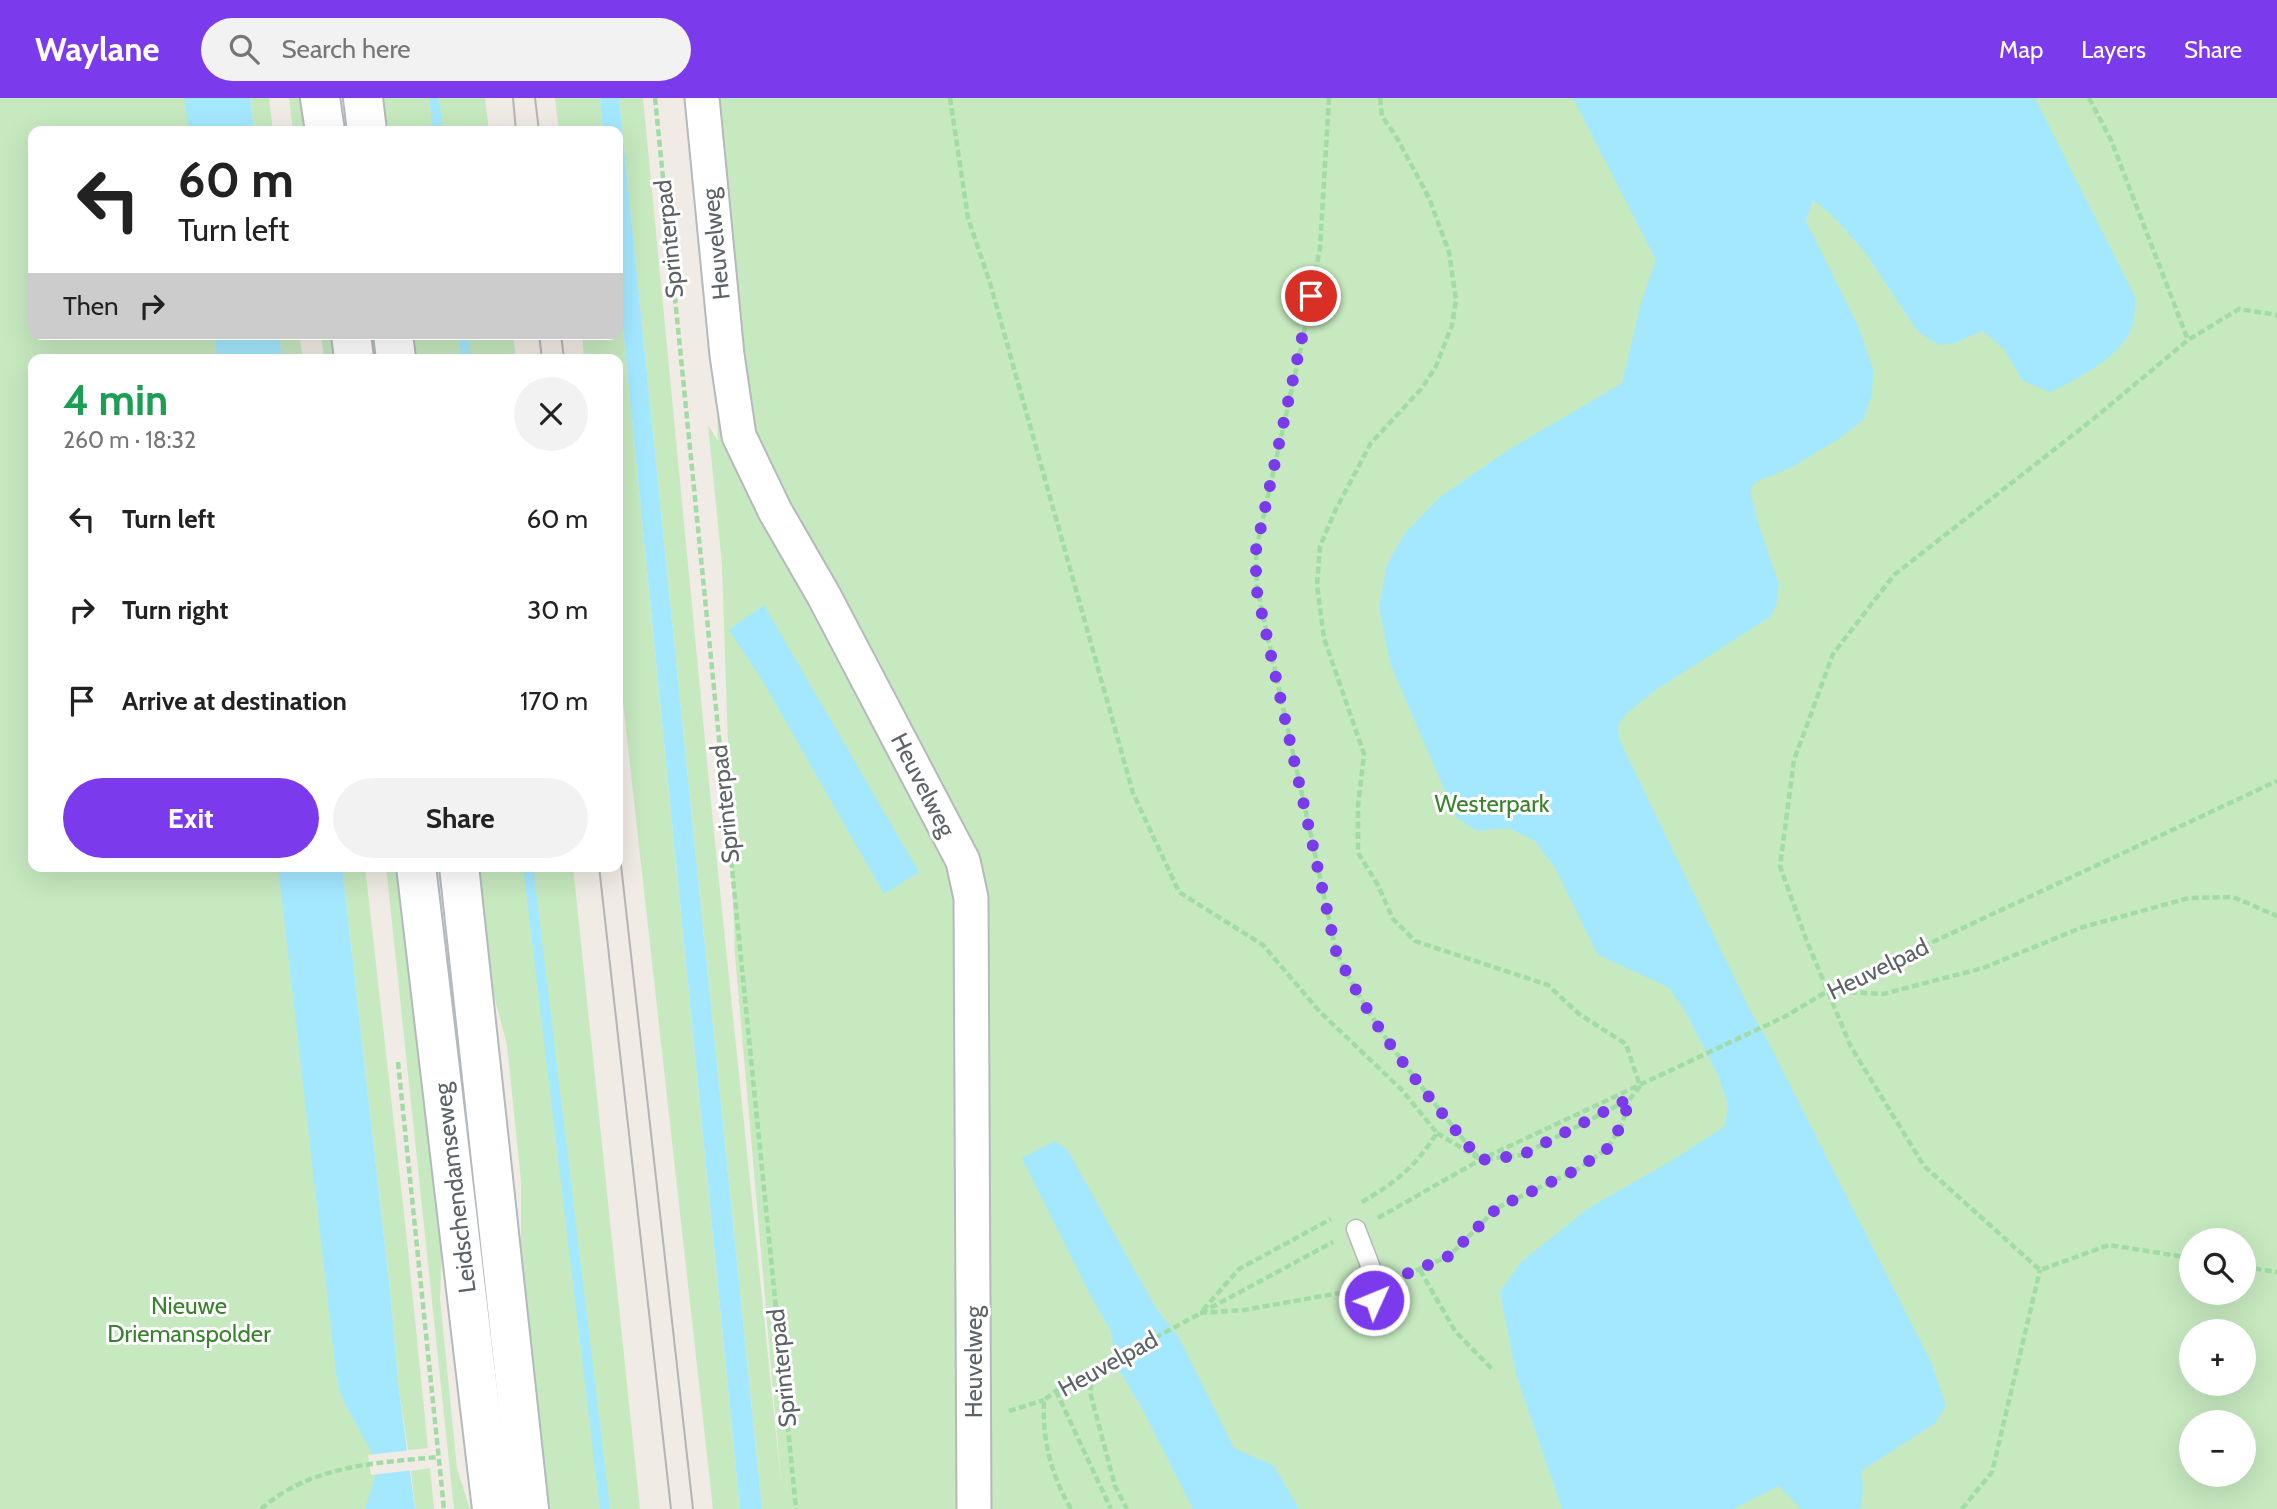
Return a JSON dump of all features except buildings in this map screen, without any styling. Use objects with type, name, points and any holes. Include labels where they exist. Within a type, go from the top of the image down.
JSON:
[{"type":"main road","points":[[320,98],[324,126]]},
{"type":"main road","points":[[363,98],[366,126]]},
{"type":"main road","name":"Leidschendamseweg","points":[[417,872],[492,1509]]},
{"type":"main road","name":"Leidschendamseweg","points":[[460,872],[530,1509]]},
{"type":"street","name":"Heuvelweg","points":[[702,98],[727,355],[739,436],[775,511],[824,596],[962,861],[971,898],[974,1509]]},
{"type":"lane","points":[[1356,1230],[1378,1286],[1371,1314]]},
{"type":"path","name":"Sprinterpad","points":[[655,98],[796,1509]]},
{"type":"path","points":[[950,98],[968,218],[990,283],[1133,793],[1179,892],[1263,945],[1320,1012],[1401,1088],[1437,1133],[1480,1160],[1522,1155],[1630,1098],[1640,1086],[1626,1044],[1579,1014],[1548,985],[1415,941],[1393,919],[1378,885],[1358,853],[1358,806],[1364,754],[1324,638],[1317,585],[1320,546],[1371,443],[1422,388],[1436,366],[1451,325],[1456,300],[1450,252],[1429,198],[1382,116],[1380,98]]},
{"type":"path","points":[[1329,98],[1320,248],[1302,344],[1256,550],[1256,587],[1336,951],[1354,991],[1408,1070],[1480,1160]]},
{"type":"path","points":[[2089,98],[2112,140],[2188,340]]},
{"type":"path","points":[[2040,1270],[1924,1166],[1851,1047],[1806,939],[1780,866],[1794,760],[1833,654],[1895,575],[2092,420],[2188,340],[2239,309],[2277,315]]},
{"type":"path","name":"Heuvelpad","points":[[1480,1160],[1784,1017],[1828,991],[2277,781]]},
{"type":"path","points":[[1828,991],[1883,994],[1983,968],[2083,927],[2189,898],[2233,897],[2277,916]]},
{"type":"path","name":"Leidschendamseweg","points":[[397,1054],[444,1509]]},
{"type":"path","points":[[1200,1313],[1244,1310],[1378,1286],[1449,1256],[1497,1208],[1576,1170],[1607,1149],[1622,1124],[1630,1098]]},
{"type":"path","points":[[1357,1205],[1392,1185],[1426,1150],[1437,1133]]},
{"type":"path","points":[[1200,1313],[1239,1269],[1334,1218]]},
{"type":"path","points":[[2040,1270],[2109,1245],[2179,1256]]},
{"type":"path","points":[[1420,1269],[1455,1331],[1493,1370]]},
{"type":"path","points":[[2256,1269],[2277,1272]]},
{"type":"path","points":[[1962,1509],[1992,1472],[2040,1270]]},
{"type":"path","name":"Heuvelpad","points":[[1071,1509],[1061,1492],[1049,1459],[1043,1420],[1044,1400],[1200,1313]]},
{"type":"path","points":[[1093,1372],[1090,1392],[1115,1486],[1127,1509]]},
{"type":"path","points":[[1056,1391],[1111,1509]]},
{"type":"path","points":[[261,1509],[295,1485],[337,1469],[438,1457]]},
{"type":"green space","name":"Nieuwe Driemanspolder","points":[[0,98],[234,98],[237,126],[28,126],[28,340],[263,340],[264,354],[28,354],[28,872],[326,872],[401,1509],[0,1509]]},
{"type":"green space","points":[[250,98],[269,98],[272,126],[253,126]]},
{"type":"green space","points":[[289,98],[309,98],[313,126],[292,126]]},
{"type":"green space","points":[[372,98],[485,98],[488,126],[375,126]]},
{"type":"green space","points":[[555,98],[600,98],[603,126],[558,126]]},
{"type":"green space","name":"Westerpark","points":[[619,98],[643,98],[712,813],[782,1492],[735,955],[722,564],[708,425],[718,441],[707,98],[2277,98],[2277,1509],[762,1509]]},
{"type":"green space","points":[[623,327],[740,1509],[713,1509],[623,702],[623,354],[584,354],[582,340],[623,340]]},
{"type":"green space","points":[[280,340],[300,340],[302,354],[281,354]]},
{"type":"green space","points":[[322,340],[341,340],[342,354],[323,354]]},
{"type":"green space","points":[[403,340],[514,340],[515,354],[404,354]]},
{"type":"green space","points":[[343,872],[366,872],[428,1448],[408,1450],[399,1391]]},
{"type":"green space","points":[[387,872],[408,872],[444,1190],[440,1298],[457,1469],[470,1509],[454,1509]]},
{"type":"green space","points":[[471,872],[574,872],[640,1509],[542,1509],[521,1310],[521,1181],[507,1045],[479,939]]},
{"type":"green space","points":[[430,1468],[434,1509],[415,1509],[411,1471]]},
{"type":"water","points":[[184,98],[250,98],[253,126],[188,126]]},
{"type":"water","points":[[600,98],[619,98],[622,126],[603,126]]},
{"type":"water","points":[[1573,98],[2035,98],[2135,297],[2133,324],[2121,345],[2099,365],[2050,392],[2023,381],[2004,349],[1982,331],[1955,343],[1939,345],[1918,332],[1864,251],[1833,216],[1813,200],[1806,221],[1859,328],[1873,369],[1872,395],[1863,420],[1839,439],[1790,468],[1756,482],[1750,490],[1779,584],[1776,606],[1770,617],[1657,689],[1628,712],[1618,725],[1619,739],[1751,1012],[1932,1364],[1946,1406],[1934,1424],[1861,1471],[1863,1487],[1861,1507],[1858,1509],[1801,1509],[1779,1486],[1733,1509],[1562,1509],[1516,1374],[1500,1292],[1522,1261],[1589,1208],[1676,1158],[1725,1126],[1728,1105],[1719,1077],[1682,1006],[1668,987],[1598,955],[1554,866],[1534,840],[1508,828],[1477,831],[1456,817],[1390,663],[1379,606],[1387,565],[1405,533],[1440,497],[1510,449],[1622,383],[1641,303],[1656,260]]},
{"type":"water","points":[[623,137],[762,1509],[740,1509],[623,327]]},
{"type":"water","points":[[215,340],[280,340],[281,354],[217,354]]},
{"type":"water","points":[[764,605],[919,872],[884,894],[761,678],[729,630]]},
{"type":"water","points":[[279,872],[343,872],[399,1391],[415,1509],[365,1509],[375,1477],[371,1451],[346,1406],[339,1390]]},
{"type":"water","points":[[1055,1141],[1068,1151],[1156,1308],[1179,1338],[1234,1448],[1274,1466],[1299,1509],[1193,1509],[1143,1410],[1119,1370],[1110,1329],[1022,1158]]},
{"type":"pier","points":[[412,1450],[414,1470],[371,1475],[368,1455]]},
{"type":"waterway","points":[[434,98],[437,126]]},
{"type":"waterway","points":[[464,340],[465,354]]},
{"type":"waterway","points":[[529,872],[605,1509]]},
{"type":"tram line","points":[[513,98],[516,126]]},
{"type":"tram line","points":[[535,98],[538,126]]},
{"type":"tram line","points":[[540,340],[541,354]]},
{"type":"tram line","points":[[562,340],[563,354]]},
{"type":"tram line","points":[[600,872],[671,1509]]},
{"type":"tram line","points":[[622,872],[693,1509]]},
{"type":"route","points":[[1311,296],[1256,550],[1256,587],[1336,951],[1354,991],[1408,1070],[1480,1160],[1522,1155],[1630,1098],[1622,1124],[1607,1149],[1576,1170],[1497,1208],[1449,1256],[1378,1286],[1374,1300]]}]
